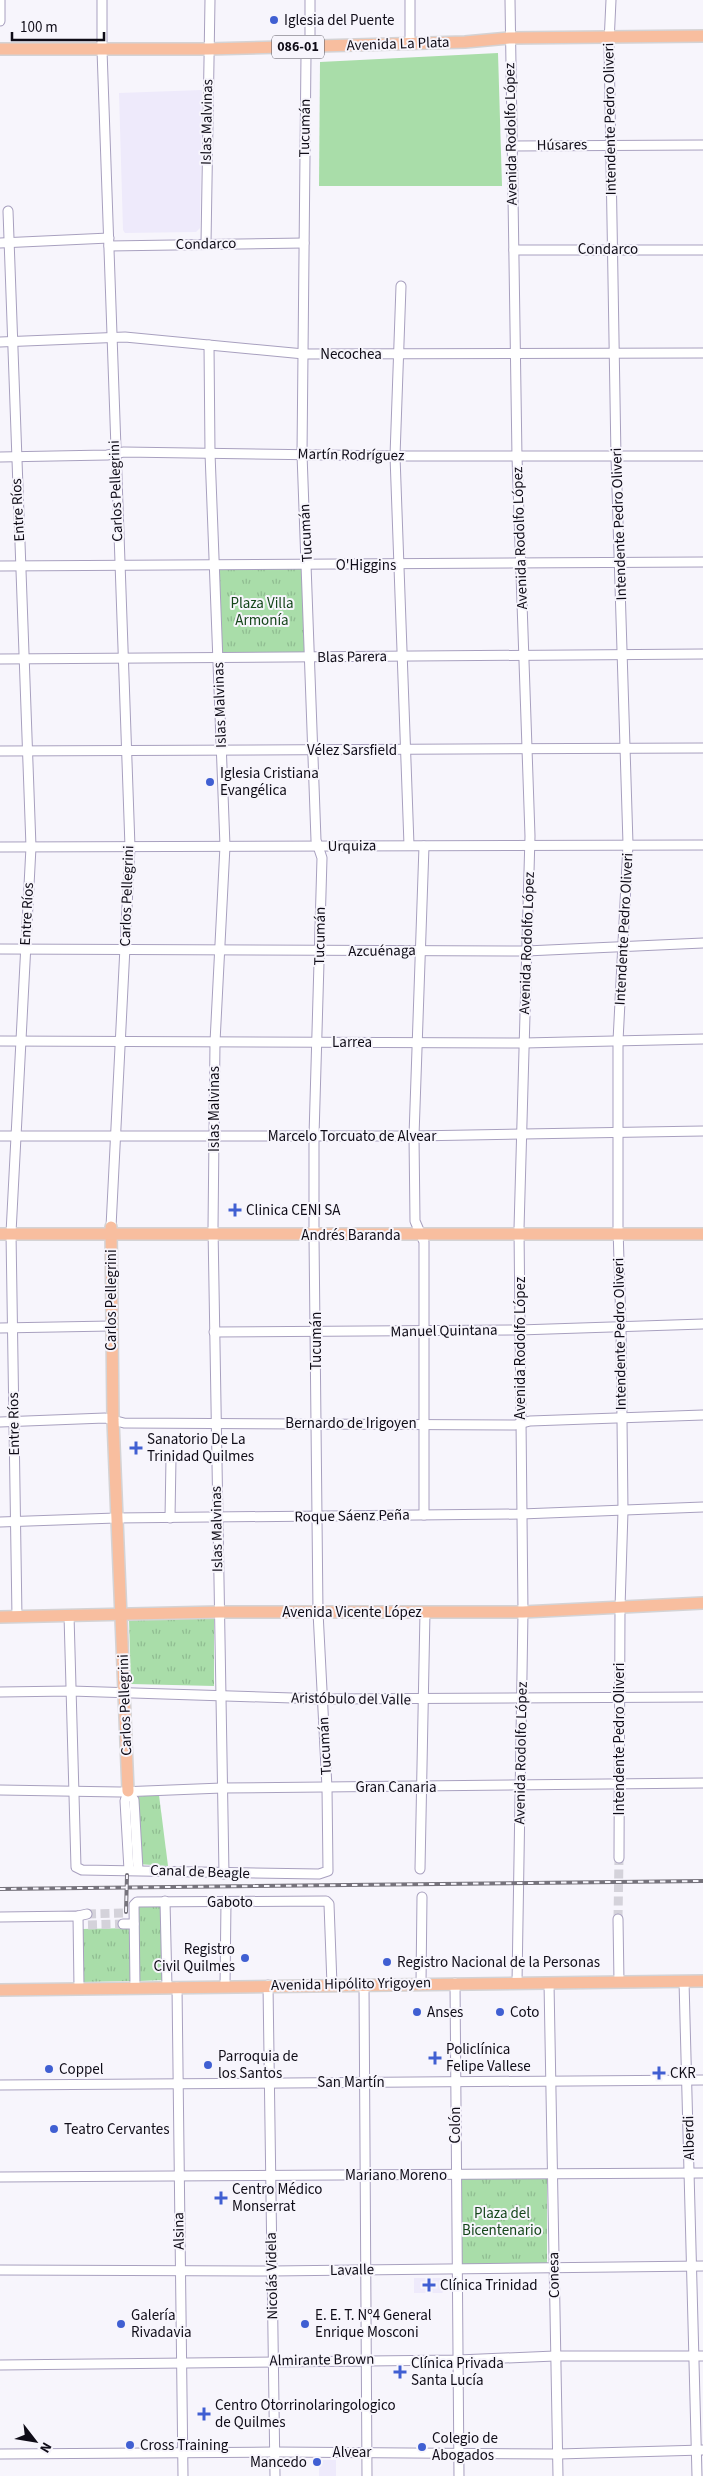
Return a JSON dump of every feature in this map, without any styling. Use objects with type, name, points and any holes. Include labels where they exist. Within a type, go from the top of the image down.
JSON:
[{"type":"main road","name":"Avenida La Plata","points":[[0,49],[208,49],[495,41],[609,40],[703,36]]},
{"type":"main road","name":"Avenida La Plata","points":[[609,40],[703,43]]},
{"type":"main road","name":"Andrés Baranda","points":[[0,1227],[8,1231],[519,1232],[618,1231],[703,1227]]},
{"type":"main road","name":"Carlos Pellegrini","points":[[111,1230],[113,1420],[128,1791]]},
{"type":"main road","name":"Andrés Baranda","points":[[618,1231],[703,1234]]},
{"type":"main road","name":"Avenida Vicente López","points":[[0,1617],[218,1612],[523,1612],[703,1603]]},
{"type":"main road","name":"Avenida Hipólito Yrigoyen","points":[[0,1990],[421,1983],[703,1981]]},
{"type":"street","points":[[0,0],[0,21]]},
{"type":"street","name":"Carlos Pellegrini","points":[[102,0],[114,454],[130,847],[111,1230]]},
{"type":"street","name":"Islas Malvinas","points":[[206,243],[210,0]]},
{"type":"street","name":"Tucumán","points":[[310,0],[304,243],[302,454],[311,657],[316,840],[322,858],[314,1136],[314,1232],[319,1516],[318,1612],[327,1788],[329,1869],[326,1873]]},
{"type":"street","points":[[410,0],[410,44]]},
{"type":"street","name":"Avenida Rodolfo López","points":[[510,0],[509,41],[517,457],[530,844],[519,1232],[523,1612],[517,1983]]},
{"type":"street","name":"Intendente Pedro Oliveri","points":[[610,0],[609,40],[616,457],[624,656],[628,844],[618,1040],[618,1231],[623,1511],[620,1608],[619,1858]]},
{"type":"street","name":"Húsares","points":[[511,146],[703,145]]},
{"type":"street","name":"Entre Ríos","points":[[8,211],[4,243],[12,341],[31,847],[17,1136],[8,1231],[12,1328],[17,1617]]},
{"type":"street","name":"Condarco","points":[[4,243],[304,243]]},
{"type":"street","name":"Condarco","points":[[514,250],[703,250]]},
{"type":"street","points":[[401,286],[395,456],[409,845]]},
{"type":"street","name":"Necochea","points":[[0,342],[111,337],[304,354],[703,353]]},
{"type":"street","name":"Islas Malvinas","points":[[210,345],[210,453],[225,846],[215,1042],[213,1232],[216,1517],[224,1874]]},
{"type":"street","name":"Martín Rodríguez","points":[[0,457],[114,454],[124,452],[517,457],[703,456]]},
{"type":"street","name":"O'Higgins","points":[[0,566],[703,562]]},
{"type":"street","name":"Blas Parera","points":[[0,658],[524,657],[703,654]]},
{"type":"street","name":"Vélez Sarsfield","points":[[0,751],[703,748]]},
{"type":"street","name":"Urquiza","points":[[0,848],[530,844],[703,845]]},
{"type":"street","points":[[424,846],[414,1136],[415,1222],[424,1242],[424,1516]]},
{"type":"street","name":"Azcuénaga","points":[[0,949],[526,951],[703,942]]},
{"type":"street","name":"Larrea","points":[[0,1042],[524,1043],[703,1039]]},
{"type":"street","name":"Marcelo Torcuato de Alvear","points":[[0,1136],[414,1136],[703,1131]]},
{"type":"street","name":"Manuel Quintana","points":[[214,1332],[424,1332],[703,1324]]},
{"type":"street","points":[[0,1328],[111,1326]]},
{"type":"street","name":"Bernardo de Irigoyen","points":[[0,1422],[105,1418],[124,1423],[520,1424],[703,1415]]},
{"type":"street","points":[[170,1518],[171,1458]]},
{"type":"street","name":"Roque Sáenz Peña","points":[[0,1522],[116,1518],[521,1514],[703,1507]]},
{"type":"street","points":[[420,1869],[420,1787],[425,1612]]},
{"type":"street","points":[[69,1615],[74,1791]]},
{"type":"street","name":"Aristóbulo del Valle","points":[[0,1692],[124,1692],[323,1699],[423,1700],[703,1697]]},
{"type":"street","name":"Gran Canaria","points":[[0,1790],[128,1791],[222,1788],[703,1783]]},
{"type":"street","name":"Canal de Beagle","points":[[74,1791],[76,1867],[82,1870],[224,1874],[326,1873]]},
{"type":"street","name":"Carlos Pellegrini","points":[[128,1791],[125,1801],[134,1870]]},
{"type":"street","points":[[421,1983],[422,1897]]},
{"type":"street","name":"Gaboto","points":[[134,1912],[135,1902],[326,1901],[329,1904],[332,1985]]},
{"type":"street","name":"Alsina","points":[[165,1902],[178,2084],[183,2476]]},
{"type":"street","points":[[225,1986],[226,1902]]},
{"type":"street","points":[[123,1912],[134,1912],[136,1987]]},
{"type":"street","points":[[0,1917],[83,1920],[79,1988]]},
{"type":"street","points":[[618,1919],[619,1982]]},
{"type":"street","points":[[123,1924],[134,1924]]},
{"type":"street","name":"Alberdi","points":[[684,1981],[690,2174],[698,2266],[700,2450],[698,2476]]},
{"type":"street","name":"Conesa","points":[[549,1983],[558,2476]]},
{"type":"street","points":[[364,1984],[367,2476]]},
{"type":"street","name":"Colón","points":[[455,1984],[459,2476]]},
{"type":"street","name":"Nicolás Videla","points":[[268,1986],[275,2476]]},
{"type":"street","name":"San Martín","points":[[0,2085],[703,2080]]},
{"type":"street","name":"Mariano Moreno","points":[[0,2177],[703,2173]]},
{"type":"street","name":"Lavalle","points":[[0,2270],[272,2271],[698,2266]]},
{"type":"street","name":"Almirante Brown","points":[[0,2365],[366,2359],[458,2360],[555,2356],[699,2356]]},
{"type":"street","name":"Alvear","points":[[0,2454],[366,2452],[558,2454],[700,2450]]},
{"type":"shaded area","points":[[202,90],[200,228],[196,232],[125,233],[123,230],[119,93]]},
{"type":"shaded area","name":"Clínica Trinidad","points":[[414,2278],[444,2278],[444,2291],[442,2293],[414,2293]]},
{"type":"shaded area","points":[[319,2460],[336,2460],[336,2476],[319,2476]]},
{"type":"green space","points":[[498,53],[502,186],[319,186],[320,62]]},
{"type":"green space","name":"Plaza Villa Armonía","points":[[215,565],[307,565],[311,657],[218,657]]},
{"type":"green space","points":[[296,595],[297,614],[288,614],[288,596]]},
{"type":"green space","points":[[214,1618],[214,1686],[131,1684],[129,1619]]},
{"type":"green space","points":[[159,1795],[168,1866],[137,1864],[131,1797]]},
{"type":"green space","points":[[161,1903],[164,1980],[139,1981],[136,1904]]},
{"type":"green space","points":[[131,1928],[132,1981],[83,1982],[82,1929]]},
{"type":"green space","name":"Plaza del Bicentenario","points":[[457,2178],[547,2178],[547,2264],[458,2265]]},
{"type":"tunnel","points":[[618,1919],[619,1858]]},
{"type":"tunnel","points":[[87,1914],[123,1913]]},
{"type":"tunnel","points":[[88,1925],[123,1924]]},
{"type":"railway","points":[[126,1912],[127,1875]]},
{"type":"railway","points":[[0,1889],[703,1881]]},
{"type":"place","name":"Iglesia del Puente","points":[[274,20]]},
{"type":"place","name":"Iglesia Cristiana Evangélica","points":[[210,782]]},
{"type":"place","name":"Clinica CENI SA","points":[[235,1210]]},
{"type":"place","name":"Sanatorio De La Trinidad Quilmes","points":[[136,1448]]},
{"type":"place","name":"Registro Civil Quilmes","points":[[245,1958]]},
{"type":"place","name":"Registro Nacional de la Personas","points":[[387,1962]]},
{"type":"place","name":"Anses","points":[[417,2012]]},
{"type":"place","name":"Coto","points":[[500,2012]]},
{"type":"place","name":"Policlínica Felipe Vallese","points":[[435,2058]]},
{"type":"place","name":"Parroquia de los Santos","points":[[208,2065]]},
{"type":"place","name":"Coppel","points":[[49,2069]]},
{"type":"place","name":"CKR","points":[[659,2073]]},
{"type":"place","name":"Teatro Cervantes","points":[[54,2129]]},
{"type":"place","name":"Centro Médico Monserrat","points":[[221,2198]]},
{"type":"place","name":"Clínica Trinidad","points":[[429,2285]]},
{"type":"place","name":"Galería Rivadavia","points":[[121,2324]]},
{"type":"place","name":"E. E. T. Nº4 General Enrique Mosconi","points":[[305,2324]]},
{"type":"place","name":"Clínica Privada Santa Lucía","points":[[400,2372]]},
{"type":"place","name":"Centro Otorrinolaringologico de Quilmes","points":[[204,2414]]},
{"type":"place","name":"Cross Training","points":[[130,2445]]},
{"type":"place","name":"Colegio de Abogados","points":[[422,2447]]},
{"type":"place","name":"Mancedo","points":[[317,2462]]}]
